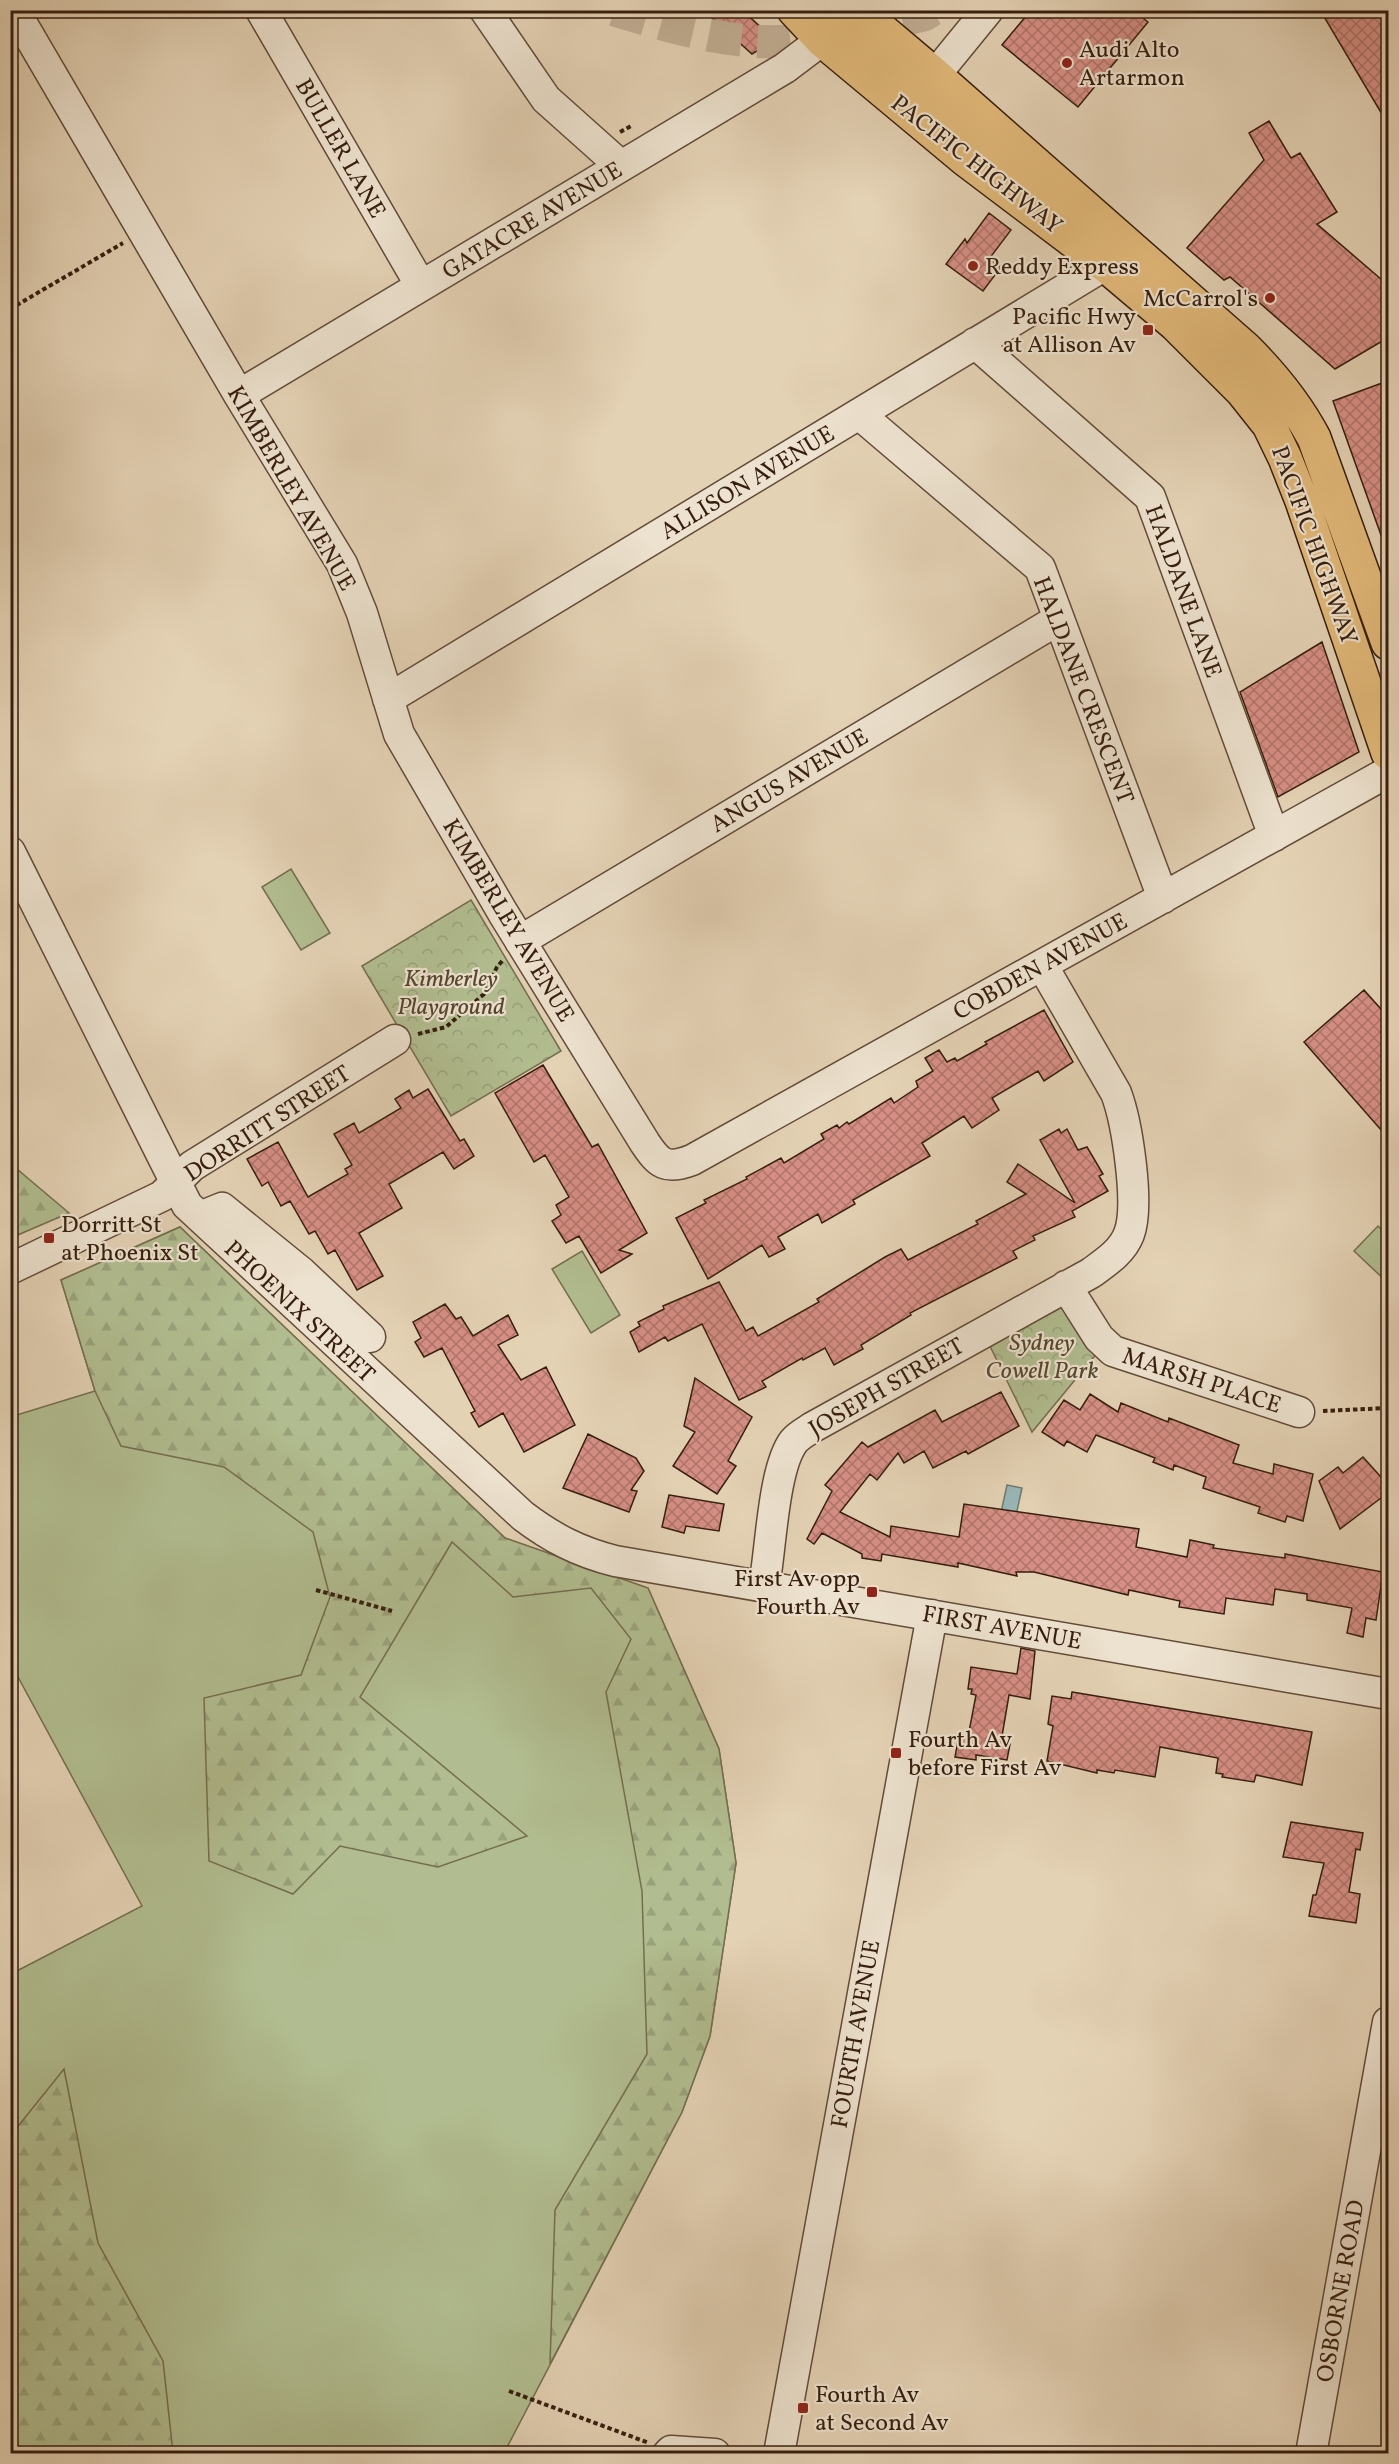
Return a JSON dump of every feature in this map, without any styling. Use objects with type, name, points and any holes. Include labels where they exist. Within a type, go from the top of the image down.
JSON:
[{"type":"main road","points":[[794,10],[822,25]]},
{"type":"main road","name":"PACIFIC HIGHWAY","points":[[858,10],[1246,349],[1286,392],[1314,438],[1389,643]]},
{"type":"main road","name":"PACIFIC HIGHWAY","points":[[822,25],[1016,177],[1078,243],[1209,357],[1242,391],[1269,425],[1286,458],[1302,501],[1389,753]]},
{"type":"street","name":"KIMBERLEY AVENUE","points":[[14,10],[239,395],[342,564],[362,613],[399,734],[520,941],[656,1159],[666,1165],[680,1165],[692,1160]]},
{"type":"street","name":"BULLER LANE","points":[[261,10],[421,286]]},
{"type":"street","points":[[485,10],[546,99],[621,166]]},
{"type":"street","points":[[935,75],[988,10]]},
{"type":"street","name":"GATACRE AVENUE","points":[[239,395],[790,64],[822,25]]},
{"type":"street","name":"ALLISON AVENUE","points":[[388,699],[1105,265]]},
{"type":"street","name":"HALDANE LANE","points":[[975,343],[1150,497],[1274,836]]},
{"type":"street","name":"HALDANE CRESCENT","points":[[859,414],[1040,568],[1163,898]]},
{"type":"street","name":"ANGUS AVENUE","points":[[520,941],[1059,619]]},
{"type":"street","name":"COBDEN AVENUE","points":[[692,1160],[1389,772]]},
{"type":"street","name":"PHOENIX STREET","points":[[10,852],[188,1205],[523,1516],[567,1545],[588,1554],[615,1561]]},
{"type":"street","name":"JOSEPH STREET","points":[[764,1586],[780,1475],[786,1454],[795,1439],[823,1421],[1091,1273],[1114,1257],[1124,1244],[1132,1223],[1132,1192],[1125,1123],[1116,1093],[1042,965]]},
{"type":"street","name":"DORRITT STREET","points":[[10,1269],[154,1200],[176,1183],[192,1166],[394,1040]]},
{"type":"street","points":[[200,1217],[222,1208],[301,1272],[370,1337]]},
{"type":"street","name":"MARSH PLACE","points":[[1066,1286],[1099,1338],[1113,1351],[1299,1412]]},
{"type":"street","name":"FIRST AVENUE","points":[[615,1561],[1389,1694]]},
{"type":"street","name":"FOURTH AVENUE","points":[[779,2454],[932,1616]]},
{"type":"street","name":"OSBORNE ROAD","points":[[1311,2454],[1389,2022]]},
{"type":"street","points":[[670,2452],[715,2454]]},
{"type":"path","points":[[617,134],[633,125]]},
{"type":"path","points":[[10,309],[144,230]]},
{"type":"path","points":[[394,1040],[446,1027],[484,994],[497,967],[520,941]]},
{"type":"path","points":[[1329,1410],[1389,1408]]},
{"type":"path","points":[[316,1590],[392,1611]]},
{"type":"path","points":[[509,2391],[670,2452]]},
{"type":"green space","points":[[291,869],[330,933],[301,950],[262,887]]},
{"type":"green space","name":"Kimberley Playground","points":[[471,900],[561,1051],[451,1116],[362,966]]},
{"type":"green space","points":[[10,1164],[69,1213],[13,1237],[11,1235]]},
{"type":"green space","points":[[1378,1226],[1388,1236],[1388,1283],[1354,1251]]},
{"type":"green space","points":[[180,1227],[505,1538],[648,1588],[719,1749],[736,1863],[710,2036],[682,2112],[504,2453],[11,2453],[11,1974],[142,1906],[11,1664],[10,1417],[95,1391],[61,1280]]},
{"type":"green space","points":[[180,1227],[505,1538],[648,1588],[719,1749],[736,1863],[710,2036],[682,2112],[550,2364],[555,2210],[647,2054],[642,1891],[606,1692],[631,1639],[591,1588],[513,1597],[452,1542],[360,1697],[527,1836],[438,1867],[340,1846],[293,1894],[209,1861],[204,1698],[301,1675],[330,1597],[313,1532],[224,1467],[121,1446],[95,1391],[61,1280]]},
{"type":"green space","points":[[582,1251],[620,1315],[591,1333],[552,1269]]},
{"type":"green space","name":"Sydney Cowell Park","points":[[1054,1306],[1062,1307],[1098,1352],[1032,1432],[987,1340]]},
{"type":"green space","points":[[64,2069],[98,2243],[163,2361],[173,2453],[17,2453],[17,2302],[10,2285],[11,2135]]},
{"type":"water","points":[[1007,1485],[1022,1488],[1015,1520],[1000,1517]]},
{"type":"building","points":[[703,10],[742,10],[775,40],[752,54]]},
{"type":"building","points":[[1031,10],[1133,10],[1148,22],[1078,107],[1002,45]]},
{"type":"building","points":[[1320,10],[1389,10],[1389,126]]},
{"type":"building","points":[[1269,121],[1291,158],[1300,153],[1337,212],[1317,224],[1389,286],[1389,337],[1335,369],[1230,277],[1224,280],[1187,248],[1264,160],[1249,133]]},
{"type":"building","points":[[989,213],[1011,230],[989,259],[1001,267],[983,291],[946,264],[965,239],[967,243]]},
{"type":"building","points":[[1382,383],[1389,400],[1389,549],[1386,549],[1333,401]]},
{"type":"building","points":[[1322,642],[1359,752],[1278,797],[1240,692]]},
{"type":"building","points":[[1364,990],[1389,1018],[1389,1139],[1304,1042]]},
{"type":"building","points":[[1044,1010],[1073,1062],[1044,1081],[1038,1071],[992,1098],[999,1110],[972,1128],[964,1116],[922,1143],[930,1156],[853,1200],[855,1204],[822,1223],[818,1214],[778,1237],[785,1249],[769,1257],[762,1245],[708,1279],[676,1218],[706,1203],[704,1200],[747,1179],[746,1177],[781,1158],[784,1163],[824,1139],[821,1134],[837,1125],[839,1128],[847,1122],[849,1124],[891,1098],[894,1103],[918,1087],[916,1081],[933,1071],[925,1058],[939,1050],[947,1062],[955,1058],[957,1061],[987,1044],[985,1042]]},
{"type":"building","points":[[543,1065],[592,1147],[598,1144],[647,1233],[619,1250],[632,1254],[601,1273],[579,1236],[566,1243],[552,1221],[561,1215],[556,1205],[569,1197],[545,1155],[534,1162],[495,1093]]},
{"type":"building","points":[[428,1089],[460,1141],[464,1139],[474,1156],[454,1169],[443,1152],[389,1184],[402,1208],[359,1233],[383,1276],[357,1290],[335,1250],[328,1254],[315,1231],[309,1234],[290,1201],[281,1206],[268,1182],[262,1186],[247,1159],[278,1142],[308,1197],[348,1174],[345,1169],[352,1165],[334,1134],[354,1123],[359,1133],[401,1108],[395,1099],[409,1090],[413,1098]]},
{"type":"building","points":[[1059,1129],[1061,1133],[1067,1129],[1078,1150],[1087,1147],[1103,1174],[1099,1176],[1108,1191],[1072,1211],[1075,1217],[1033,1236],[1035,1240],[1013,1251],[1017,1258],[910,1313],[911,1315],[861,1345],[863,1349],[834,1365],[825,1348],[803,1360],[802,1358],[762,1381],[766,1387],[739,1400],[702,1324],[668,1341],[665,1337],[639,1352],[630,1332],[640,1326],[638,1322],[664,1309],[663,1306],[719,1282],[746,1331],[753,1327],[758,1336],[819,1302],[817,1299],[885,1257],[901,1249],[908,1260],[978,1224],[976,1221],[1026,1194],[1007,1182],[1018,1164],[1075,1203],[1040,1140]]},
{"type":"building","points":[[445,1304],[456,1319],[461,1317],[473,1336],[508,1315],[518,1335],[498,1345],[521,1380],[546,1367],[575,1425],[524,1452],[503,1413],[479,1427],[471,1413],[475,1411],[442,1348],[424,1357],[415,1342],[421,1338],[413,1322]]},
{"type":"building","points":[[695,1378],[752,1417],[728,1461],[736,1466],[717,1494],[673,1466],[695,1432],[684,1426]]},
{"type":"building","points":[[1001,1392],[1019,1426],[968,1454],[966,1451],[933,1468],[924,1451],[904,1463],[898,1453],[877,1480],[870,1474],[840,1512],[890,1537],[891,1526],[959,1537],[964,1504],[1139,1529],[1136,1547],[1187,1557],[1190,1540],[1214,1545],[1213,1548],[1285,1558],[1285,1554],[1383,1572],[1376,1620],[1366,1618],[1363,1637],[1347,1633],[1352,1608],[1307,1600],[1307,1594],[1275,1589],[1273,1605],[1226,1598],[1224,1614],[1179,1607],[1180,1601],[1129,1590],[1128,1595],[1034,1572],[1016,1572],[1017,1576],[958,1563],[958,1567],[882,1554],[881,1561],[862,1558],[862,1554],[822,1533],[814,1544],[807,1539],[832,1491],[825,1485],[862,1442],[868,1447],[935,1410],[942,1422]]},
{"type":"building","points":[[1090,1394],[1118,1412],[1121,1403],[1168,1422],[1169,1418],[1239,1445],[1233,1463],[1273,1474],[1274,1464],[1313,1474],[1303,1521],[1287,1516],[1285,1522],[1258,1513],[1260,1507],[1203,1488],[1206,1477],[1174,1465],[1173,1470],[1153,1462],[1155,1458],[1096,1435],[1087,1452],[1067,1441],[1064,1446],[1042,1432],[1064,1400],[1080,1410]]},
{"type":"building","points":[[588,1434],[636,1458],[644,1471],[631,1490],[637,1491],[629,1512],[563,1488]]},
{"type":"building","points":[[1363,1457],[1389,1486],[1389,1492],[1340,1529],[1319,1481],[1338,1467],[1343,1473]]},
{"type":"building","points":[[669,1495],[724,1504],[719,1531],[686,1526],[684,1533],[662,1527]]},
{"type":"building","points":[[1021,1648],[1035,1651],[1030,1699],[1009,1695],[1001,1742],[1010,1744],[1007,1760],[976,1755],[976,1760],[955,1757],[959,1735],[968,1737],[976,1695],[971,1694],[972,1689],[968,1689],[971,1667],[1017,1674]]},
{"type":"building","points":[[1072,1692],[1312,1732],[1302,1785],[1256,1775],[1254,1782],[1222,1777],[1223,1774],[1216,1773],[1218,1758],[1160,1747],[1155,1777],[1115,1770],[1114,1773],[1097,1770],[1097,1773],[1047,1761],[1053,1726],[1048,1724],[1052,1696],[1071,1699]]},
{"type":"building","points":[[1291,1822],[1363,1833],[1360,1850],[1356,1849],[1349,1892],[1360,1894],[1356,1923],[1309,1916],[1313,1895],[1316,1895],[1324,1863],[1283,1857]]},
{"type":"tunnel","points":[[614,10],[728,39],[775,42],[845,32],[924,15],[932,10]]},
{"type":"place","name":"Audi Alto Artarmon","points":[[1067,63]]},
{"type":"place","name":"Reddy Express","points":[[973,266]]},
{"type":"place","name":"McCarrol's","points":[[1270,298]]},
{"type":"place","name":"Pacific Hwy at Allison Av","points":[[1148,330]]},
{"type":"place","name":"Dorritt St at Phoenix St","points":[[49,1238]]},
{"type":"place","name":"First Av opp Fourth Av","points":[[872,1592]]},
{"type":"place","name":"Fourth Av before First Av","points":[[896,1753]]},
{"type":"place","name":"Fourth Av at Second Av","points":[[803,2408]]}]
